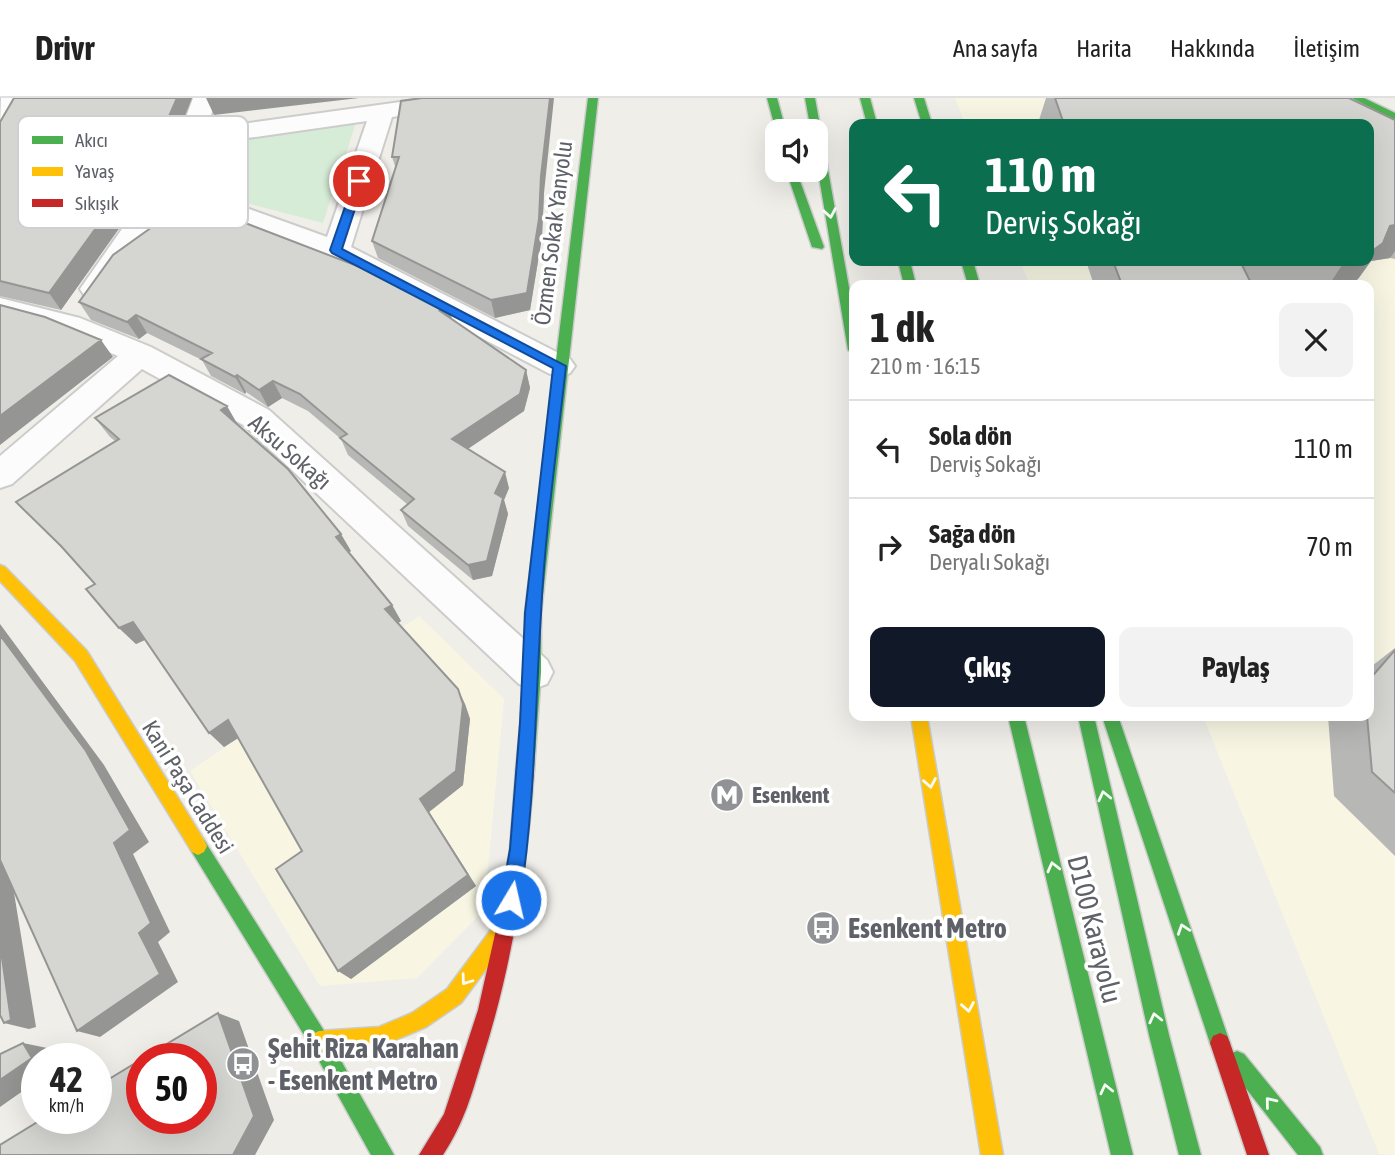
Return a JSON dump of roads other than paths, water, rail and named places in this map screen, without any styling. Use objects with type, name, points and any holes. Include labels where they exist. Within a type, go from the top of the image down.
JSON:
[{"type":"main road","name":"Özmen Sokak Yanyolu","points":[[430,1155],[453,1120],[488,1010],[507,925],[519,849],[533,673],[533,613],[559,366],[593,98]]},
{"type":"main road","points":[[772,98],[778,119]]},
{"type":"main road","points":[[810,98],[849,320]]},
{"type":"main road","points":[[865,98],[871,119]]},
{"type":"main road","points":[[919,98],[925,119]]},
{"type":"main road","points":[[1357,98],[1395,117]]},
{"type":"main road","points":[[1388,98],[1395,101]]},
{"type":"main road","points":[[795,182],[849,332]]},
{"type":"main road","name":"Kani Paşa Caddesi","points":[[0,571],[81,656],[319,1041],[383,1155]]},
{"type":"main road","points":[[920,721],[992,1155]]},
{"type":"main road","name":"D100 Karayolu","points":[[1017,721],[1122,1155]]},
{"type":"main road","points":[[1087,721],[1189,1155]]},
{"type":"main road","points":[[1112,721],[1258,1155]]},
{"type":"main road","points":[[319,1041],[379,1037],[419,1020],[454,996],[507,925]]},
{"type":"main road","points":[[1220,1040],[1312,1155]]},
{"type":"main road","points":[[451,1155],[453,1120]]},
{"type":"street","points":[[0,119],[13,98]]},
{"type":"street","points":[[198,116],[205,98]]},
{"type":"street","points":[[248,131],[479,98]]},
{"type":"street","points":[[336,250],[382,113]]},
{"type":"street","points":[[248,218],[336,250],[559,366]]},
{"type":"street","points":[[69,326],[137,228]]},
{"type":"street","name":"Aksu Sokağı","points":[[0,307],[69,326],[140,354],[257,418],[533,673]]},
{"type":"street","points":[[0,475],[140,354]]},
{"type":"place","name":"Esenkent","points":[[727,795]]},
{"type":"place","name":"Esenkent Metro","points":[[823,928]]},
{"type":"place","name":"Şehi̇t Riza Karahan - Esenkent Metro","points":[[243,1064]]}]
